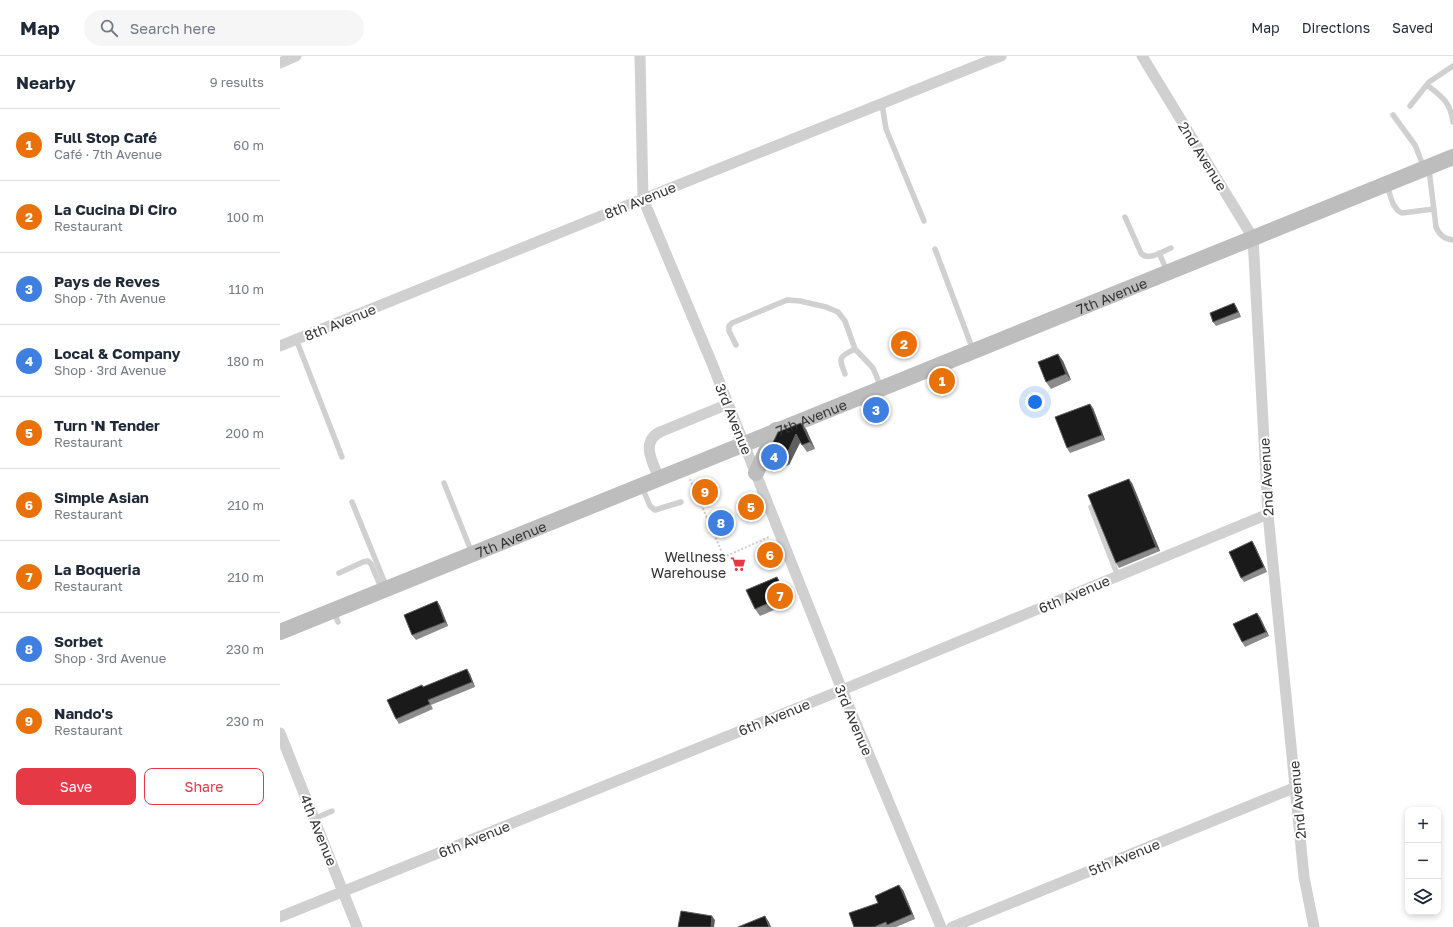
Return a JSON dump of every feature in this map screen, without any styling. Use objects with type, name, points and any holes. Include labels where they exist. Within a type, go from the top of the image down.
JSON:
[{"type":"main road","name":"7th Avenue","points":[[280,632],[336,616],[385,589],[1453,157]]},
{"type":"main road","points":[[756,473],[776,430]]},
{"type":"street","points":[[280,62],[296,56]]},
{"type":"street","name":"3rd Avenue","points":[[640,56],[643,199],[744,443],[842,690],[941,927]]},
{"type":"street","name":"8th Avenue","points":[[280,346],[1001,56]]},
{"type":"street","name":"2nd Avenue","points":[[1142,56],[1253,238],[1268,514],[1304,876],[1314,927]]},
{"type":"street","points":[[659,478],[649,452],[649,443],[653,436],[728,404]]},
{"type":"street","name":"6th Avenue","points":[[280,918],[842,690],[1268,514]]},
{"type":"street","name":"4th Avenue","points":[[280,733],[357,927]]},
{"type":"street","name":"5th Avenue","points":[[952,927],[1296,787]]},
{"type":"lane","points":[[1410,106],[1435,77],[1453,66]]},
{"type":"lane","points":[[1427,85],[1447,101],[1452,114],[1453,122]]},
{"type":"lane","points":[[882,104],[886,129],[924,221]]},
{"type":"lane","points":[[1393,115],[1416,145],[1427,168],[1436,227],[1439,233],[1445,238],[1453,240]]},
{"type":"lane","points":[[1387,183],[1391,199],[1399,212],[1434,210]]},
{"type":"lane","points":[[1125,217],[1141,254],[1144,257],[1148,258],[1171,248]]},
{"type":"lane","points":[[935,249],[973,351]]},
{"type":"lane","points":[[1159,253],[1168,273]]},
{"type":"lane","points":[[736,345],[729,331],[729,326],[732,323],[787,300],[800,301],[820,306],[838,312],[845,322],[855,349],[873,368],[882,388]]},
{"type":"lane","points":[[296,339],[342,457]]},
{"type":"lane","points":[[845,374],[840,358],[855,349]]},
{"type":"lane","points":[[444,483],[472,554]]},
{"type":"lane","points":[[642,485],[650,506],[655,510],[681,502]]},
{"type":"lane","points":[[352,502],[385,589]]},
{"type":"lane","points":[[1091,508],[1118,576]]},
{"type":"lane","points":[[339,573],[368,561],[385,589]]},
{"type":"lane","points":[[314,819],[332,811]]},
{"type":"path","points":[[687,475],[724,557],[769,537]]},
{"type":"building","points":[[1234,303],[1238,312],[1213,322],[1210,313]]},
{"type":"building","points":[[1058,354],[1066,374],[1046,382],[1038,362]]},
{"type":"building","points":[[1090,404],[1102,435],[1067,448],[1055,417]]},
{"type":"building","points":[[801,423],[810,442],[802,445],[796,434],[785,458],[767,465],[765,459],[778,432]]},
{"type":"building","points":[[1129,479],[1156,547],[1116,563],[1088,495]]},
{"type":"building","points":[[1252,541],[1264,567],[1241,578],[1229,552]]},
{"type":"building","points":[[777,577],[785,596],[755,609],[746,590]]},
{"type":"building","points":[[437,601],[445,622],[412,635],[404,615]]},
{"type":"building","points":[[1257,613],[1266,632],[1242,642],[1233,624]]},
{"type":"building","points":[[467,669],[472,682],[428,700],[430,704],[396,719],[387,700],[422,685],[423,687]]},
{"type":"building","points":[[899,885],[912,914],[887,925],[886,922],[874,927],[854,927],[849,913],[878,903],[875,896]]},
{"type":"building","points":[[681,911],[712,916],[711,927],[678,927]]},
{"type":"building","points":[[765,916],[769,927],[738,927]]},
{"type":"place","name":"La Cucina Di Ciro","points":[[904,344]]},
{"type":"place","name":"Full Stop Café","points":[[942,381]]},
{"type":"place","name":"Pays de Reves","points":[[876,410]]},
{"type":"place","name":"Local & Company","points":[[774,457]]},
{"type":"place","name":"Nando's","points":[[705,492]]},
{"type":"place","name":"Turn 'N Tender","points":[[751,507]]},
{"type":"place","name":"Sorbet","points":[[721,523]]},
{"type":"place","name":"Simple Asian","points":[[770,555]]},
{"type":"place","name":"Wellness Warehouse","points":[[738,564]]},
{"type":"place","name":"La Boqueria","points":[[780,596]]}]
